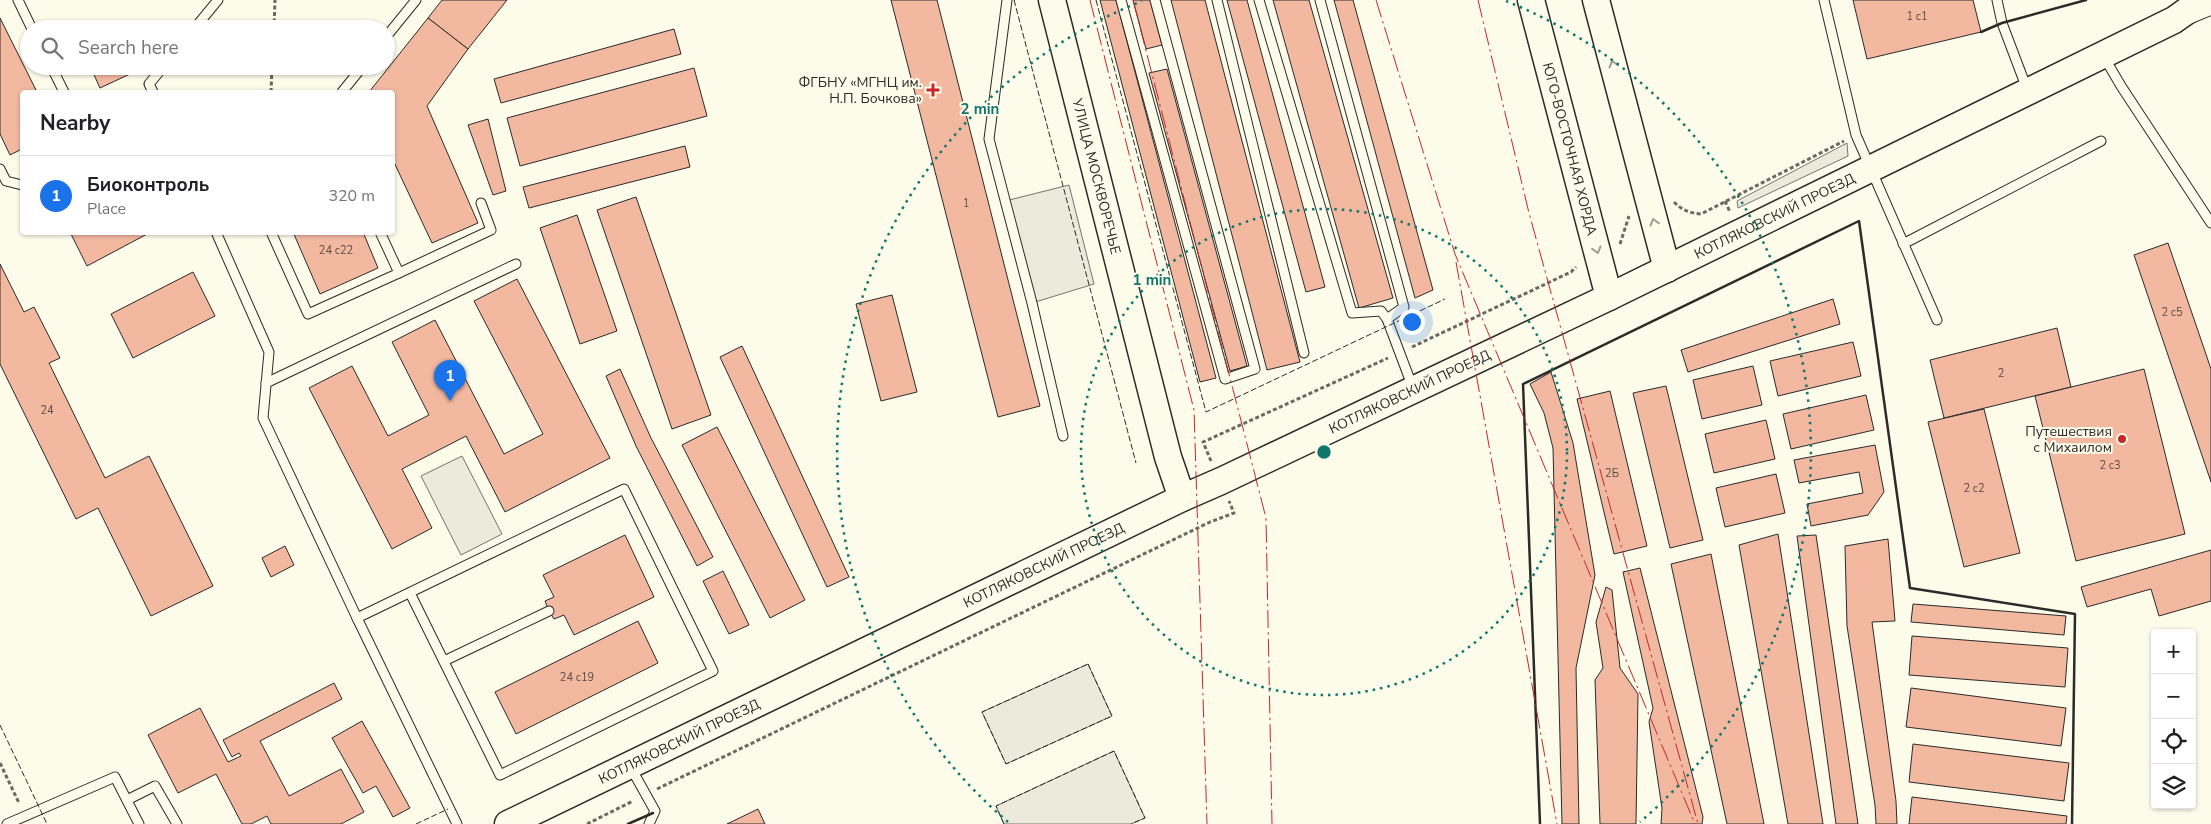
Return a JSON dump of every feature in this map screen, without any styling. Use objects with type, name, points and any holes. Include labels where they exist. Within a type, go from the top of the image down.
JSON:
[{"type":"main road","name":"УЛИЦА МОСКВОРЕЧЬЕ","points":[[1052,0],[1168,457],[1182,498]]},
{"type":"main road","name":"ЮГО-ВОСТОЧНАЯ ХОРДА","points":[[1531,0],[1609,297]]},
{"type":"main road","points":[[1596,0],[1667,269]]},
{"type":"main road","name":"КОТЛЯКОВСКИЙ ПРОЕЗД","points":[[508,824],[1182,498],[1230,477],[1667,269],[1869,168],[2174,20],[2191,8],[2196,0]]},
{"type":"street","points":[[2174,20],[2211,5]]},
{"type":"lane","points":[[18,0],[28,20]]},
{"type":"lane","points":[[201,20],[218,0]]},
{"type":"lane","points":[[395,26],[416,0]]},
{"type":"lane","points":[[1007,0],[989,138],[1032,302],[1063,436]]},
{"type":"lane","points":[[1121,0],[1225,379],[1255,369],[1155,0]]},
{"type":"lane","points":[[1217,0],[1304,353]]},
{"type":"lane","points":[[1259,0],[1352,313],[1381,311],[1387,319],[1414,389]]},
{"type":"lane","points":[[1320,0],[1404,307],[1387,319]]},
{"type":"lane","points":[[1824,0],[1856,135],[1937,320]]},
{"type":"lane","points":[[1997,0],[2002,23],[2028,92]]},
{"type":"lane","points":[[2103,55],[2121,86],[2211,223]]},
{"type":"lane","points":[[56,75],[63,90]]},
{"type":"lane","points":[[152,90],[149,84],[156,75]]},
{"type":"lane","points":[[344,90],[356,75]]},
{"type":"lane","points":[[1904,244],[2101,141]]},
{"type":"lane","points":[[0,169],[6,181],[20,184]]},
{"type":"lane","points":[[272,235],[308,314],[491,230],[481,202]]},
{"type":"lane","points":[[217,235],[269,352],[263,418],[457,824]]},
{"type":"lane","points":[[381,235],[399,273]]},
{"type":"lane","points":[[266,383],[516,264]]},
{"type":"lane","points":[[357,618],[624,489],[713,671],[500,775],[410,593]]},
{"type":"lane","points":[[444,662],[549,611]]},
{"type":"lane","points":[[630,765],[655,811],[649,824]]},
{"type":"lane","points":[[7,824],[115,778],[139,824]]},
{"type":"lane","points":[[127,800],[155,786],[176,824]]},
{"type":"path","points":[[274,20],[275,0]]},
{"type":"path","points":[[271,90],[272,75]]},
{"type":"path","points":[[1670,195],[1680,208],[1690,213],[1701,214],[1856,135]]},
{"type":"path","points":[[1725,201],[1730,212]]},
{"type":"path","points":[[1619,246],[1631,209]]},
{"type":"path","points":[[0,763],[26,816]]},
{"type":"shaded area","points":[[1847,143],[1848,156],[1738,208],[1737,201]]},
{"type":"shaded area","points":[[1069,185],[1094,284],[1032,303],[1005,201]]},
{"type":"shaded area","points":[[462,456],[502,534],[461,555],[421,476]]},
{"type":"shaded area","points":[[1088,664],[1112,716],[1006,764],[982,712]]},
{"type":"shaded area","points":[[1114,751],[1145,818],[1131,824],[1004,824],[996,806]]},
{"type":"building","points":[[442,0],[507,0],[468,49],[428,18]]},
{"type":"building","points":[[891,0],[937,0],[1040,406],[998,417]]},
{"type":"building","points":[[1100,0],[1116,0],[1216,378],[1200,382]]},
{"type":"building","points":[[1133,0],[1150,0],[1162,45],[1146,49]]},
{"type":"building","points":[[1171,0],[1205,0],[1300,362],[1267,370]]},
{"type":"building","points":[[1227,0],[1247,0],[1325,287],[1306,292]]},
{"type":"building","points":[[1273,0],[1309,0],[1393,298],[1359,308]]},
{"type":"building","points":[[1334,0],[1353,0],[1433,290],[1415,298]]},
{"type":"building","points":[[1853,0],[1973,0],[1981,32],[1867,59]]},
{"type":"building","points":[[0,18],[20,58],[20,75],[28,75],[36,90],[20,90],[20,150],[10,155],[0,134]]},
{"type":"building","points":[[428,18],[468,49],[427,106],[478,223],[432,243],[395,164],[395,90],[371,90],[383,75],[395,75],[395,59]]},
{"type":"building","points":[[674,29],[681,54],[501,103],[494,79]]},
{"type":"building","points":[[694,68],[707,116],[520,166],[507,118]]},
{"type":"building","points":[[1167,69],[1247,366],[1230,371],[1149,73]]},
{"type":"building","points":[[94,75],[128,75],[100,88]]},
{"type":"building","points":[[488,119],[506,191],[493,195],[468,125]]},
{"type":"building","points":[[685,146],[690,167],[529,208],[523,187]]},
{"type":"building","points":[[636,197],[711,415],[672,429],[597,210]]},
{"type":"building","points":[[577,215],[617,331],[580,344],[540,228]]},
{"type":"building","points":[[72,235],[145,235],[87,266]]},
{"type":"building","points":[[294,235],[364,235],[378,268],[320,294]]},
{"type":"building","points":[[2168,243],[2211,369],[2211,482],[2134,255]]},
{"type":"building","points":[[0,264],[24,312],[34,307],[60,358],[49,363],[105,478],[149,456],[213,586],[151,616],[98,508],[76,519],[0,364]]},
{"type":"building","points":[[193,272],[215,316],[133,358],[111,314]]},
{"type":"building","points":[[517,279],[610,458],[505,512],[466,436],[402,469],[432,528],[392,549],[309,388],[352,366],[388,436],[429,415],[392,342],[435,320],[504,454],[543,434],[474,301]]},
{"type":"building","points":[[892,295],[917,392],[881,401],[856,304]]},
{"type":"building","points":[[1833,299],[1840,324],[1688,372],[1681,350]]},
{"type":"building","points":[[2057,328],[2071,387],[1944,418],[1930,360]]},
{"type":"building","points":[[1853,342],[1861,376],[1778,396],[1770,361]]},
{"type":"building","points":[[742,346],[849,577],[827,587],[720,357]]},
{"type":"building","points":[[1753,366],[1762,405],[1702,419],[1693,380]]},
{"type":"building","points":[[620,369],[651,438],[713,557],[697,566],[636,446],[606,376]]},
{"type":"building","points":[[2144,369],[2185,534],[2076,561],[2035,396]]},
{"type":"building","points":[[1551,372],[1573,443],[1595,575],[1576,668],[1579,824],[1562,824],[1553,448],[1544,413],[1530,384]]},
{"type":"building","points":[[1666,386],[1703,540],[1670,548],[1633,393]]},
{"type":"building","points":[[1610,391],[1647,546],[1614,554],[1577,399]]},
{"type":"building","points":[[1866,395],[1874,430],[1791,449],[1783,414]]},
{"type":"building","points":[[1984,409],[2020,553],[1964,567],[1928,422]]},
{"type":"building","points":[[1766,420],[1775,459],[1714,473],[1705,434]]},
{"type":"building","points":[[717,427],[805,600],[770,618],[682,445]]},
{"type":"building","points":[[1875,445],[1884,492],[1868,515],[1811,526],[1807,504],[1863,493],[1859,472],[1799,483],[1794,460]]},
{"type":"building","points":[[1776,474],[1785,513],[1725,527],[1716,488]]},
{"type":"building","points":[[1778,534],[1823,824],[1788,824],[1739,545]]},
{"type":"building","points":[[625,535],[654,597],[574,635],[564,615],[554,619],[549,611],[545,601],[554,597],[543,575]]},
{"type":"building","points":[[1816,535],[1858,824],[1836,824],[1797,536]]},
{"type":"building","points":[[1888,539],[1895,621],[1872,622],[1896,801],[1897,824],[1876,824],[1875,805],[1847,626],[1845,546]]},
{"type":"building","points":[[285,546],[294,565],[271,577],[262,558]]},
{"type":"building","points":[[2211,550],[2211,601],[2159,616],[2151,589],[2087,607],[2081,587]]},
{"type":"building","points":[[1711,554],[1764,824],[1727,824],[1671,564]]},
{"type":"building","points":[[1640,568],[1703,817],[1702,824],[1661,824],[1662,808],[1649,722],[1653,708],[1623,572]]},
{"type":"building","points":[[723,571],[749,625],[729,634],[703,581]]},
{"type":"building","points":[[1606,587],[1612,590],[1620,668],[1638,694],[1636,824],[1600,824],[1595,680],[1603,668],[1596,622]]},
{"type":"building","points":[[1913,604],[2066,616],[2064,635],[1911,622]]},
{"type":"building","points":[[638,621],[658,663],[516,734],[495,692]]},
{"type":"building","points":[[1912,636],[2068,648],[2065,687],[1909,675]]},
{"type":"building","points":[[334,683],[342,699],[260,741],[289,796],[341,769],[364,812],[341,824],[271,824],[267,816],[251,824],[242,824],[216,774],[178,793],[148,735],[200,708],[228,762],[241,756],[239,753],[232,757],[223,740]]},
{"type":"building","points":[[1911,688],[2066,708],[2061,746],[1906,727]]},
{"type":"building","points":[[362,721],[410,808],[393,817],[376,786],[363,793],[332,738]]},
{"type":"building","points":[[1913,744],[2069,763],[2064,801],[1909,782]]},
{"type":"building","points":[[1912,797],[2067,816],[2066,824],[1909,824]]},
{"type":"building","points":[[758,809],[765,824],[727,824]]},
{"type":"fence","points":[[1014,0],[1136,463]]},
{"type":"fence","points":[[1096,0],[1206,412],[1445,299]]},
{"type":"fence","points":[[1088,664],[1112,716],[1006,764],[982,712],[1088,664]]},
{"type":"fence","points":[[0,725],[47,824]]},
{"type":"fence","points":[[1004,824],[996,806],[1114,751],[1145,818],[1131,824]]},
{"type":"fence","points":[[416,824],[448,809]]},
{"type":"wall","points":[[1981,32],[2002,23],[2086,0]]},
{"type":"wall","points":[[1540,824],[1523,384],[1859,221],[1910,588],[2075,614],[2072,824]]},
{"type":"wall","points":[[628,824],[653,813]]},
{"type":"power","points":[[1090,0],[1194,410],[1207,824]]},
{"type":"power","points":[[1133,0],[1266,518],[1272,824]]},
{"type":"power","points":[[1376,0],[1455,254],[1695,824]]},
{"type":"power","points":[[1478,0],[1529,213],[1698,824]]},
{"type":"power","points":[[1456,262],[1557,824]]},
{"type":"place","name":"ФГБНУ «МГНЦ им. Н.П. Бочкова»","points":[[933,90]]},
{"type":"place","name":"Биоконтроль","points":[[450,401]]},
{"type":"place","name":"Путешествия с Михаилом","points":[[2122,439]]}]
